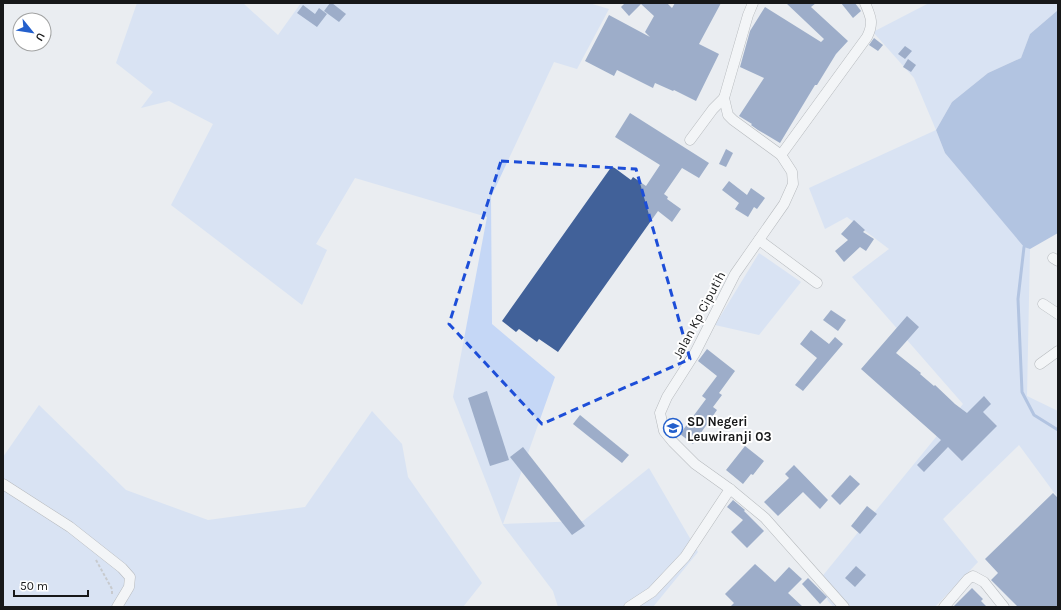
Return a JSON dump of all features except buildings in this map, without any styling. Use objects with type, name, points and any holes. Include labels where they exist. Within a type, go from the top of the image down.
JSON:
[{"type":"street","points":[[690,140],[713,109],[724,98],[748,15],[753,3]]},
{"type":"street","points":[[781,155],[870,30],[872,18],[865,3]]},
{"type":"street","name":"Jalan Kp Ciputih","points":[[724,98],[728,115],[781,155],[792,172],[793,184],[784,204],[735,274],[695,353],[667,396],[660,413],[664,431],[695,464],[730,489],[764,518],[844,607]]},
{"type":"street","points":[[759,240],[817,283]]},
{"type":"street","points":[[1043,304],[1058,314]]},
{"type":"street","points":[[1040,364],[1058,351]]},
{"type":"street","points":[[3,484],[70,527],[122,568],[130,577],[129,587],[115,604]]},
{"type":"street","points":[[628,607],[652,592],[685,557],[730,489]]},
{"type":"street","points":[[944,607],[968,579],[973,576],[984,582],[1004,607]]},
{"type":"path","points":[[96,560],[112,589],[115,604]]},
{"type":"highlighted area","points":[[501,161],[636,169],[690,359],[542,424],[449,324]]},
{"type":"shaded area","points":[[137,3],[243,3],[278,35],[301,3],[589,3],[609,9],[577,69],[554,62],[491,197],[492,324],[555,377],[503,524],[583,521],[649,468],[698,552],[653,607],[558,607],[553,591],[503,525],[453,397],[487,217],[355,178],[316,244],[327,250],[302,305],[171,205],[213,124],[169,101],[141,108],[153,92],[116,63]]},
{"type":"shaded area","points":[[929,3],[1058,3],[1058,10],[1030,34],[1021,58],[988,73],[952,102],[936,130],[914,78],[873,32]]},
{"type":"shaded area","points":[[936,130],[945,153],[1024,246],[1030,249],[1027,396],[1058,411],[1058,498],[1019,445],[943,519],[978,562],[935,607],[834,607],[828,601],[820,579],[963,404],[852,277],[889,249],[847,217],[825,229],[809,188]]},
{"type":"shaded area","points":[[759,253],[801,282],[759,335],[715,325]]},
{"type":"shaded area","points":[[39,405],[126,490],[208,520],[305,507],[372,411],[402,444],[408,477],[482,583],[463,607],[3,607],[3,457]]},
{"type":"water","points":[[1058,10],[1058,233],[1030,249],[1024,247],[945,153],[936,130],[952,102],[988,73],[1021,58],[1030,34]]},
{"type":"waterway","points":[[1024,247],[1018,299],[1022,392],[1034,415],[1058,430]]},
{"type":"place","name":"SD Negeri Leuwiranji 03","points":[[673,428]]}]
